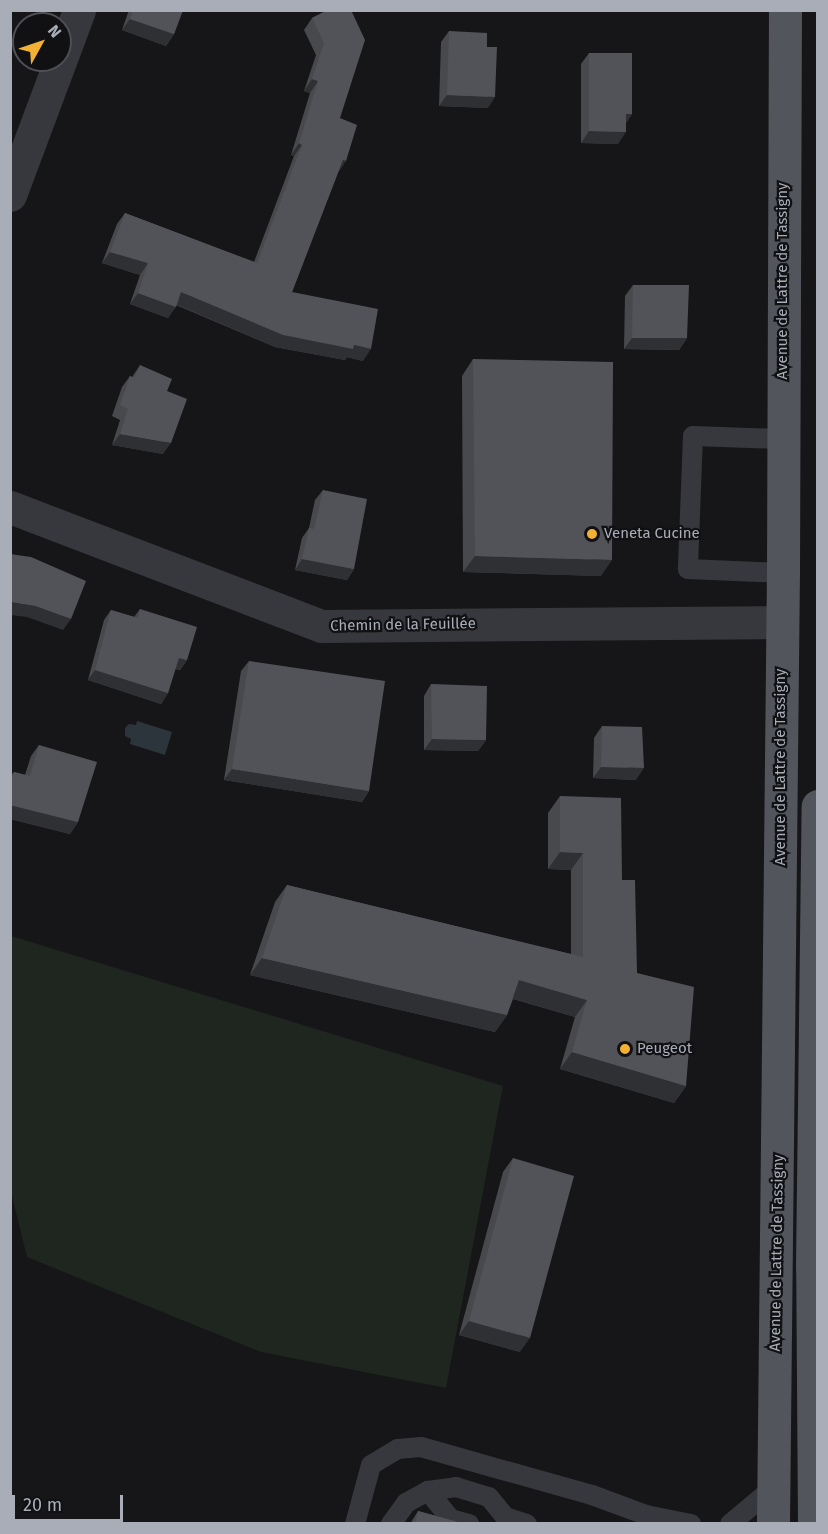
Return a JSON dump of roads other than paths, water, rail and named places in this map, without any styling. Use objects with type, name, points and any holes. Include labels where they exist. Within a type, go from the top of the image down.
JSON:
[{"type":"main road","name":"Avenue de Lattre de Tassigny","points":[[773,1524],[783,573],[785,10]]},
{"type":"main road","points":[[814,1524],[812,1268],[818,806]]},
{"type":"street","points":[[10,195],[79,10]]},
{"type":"street","name":"Chemin de la Feuillée","points":[[10,507],[321,626],[782,622]]},
{"type":"lane","points":[[782,439],[693,436],[688,569],[783,573]]},
{"type":"lane","points":[[355,1524],[371,1465],[398,1449],[421,1447],[592,1495],[648,1519],[691,1524]]},
{"type":"lane","points":[[391,1524],[406,1503],[428,1491],[456,1487],[489,1497],[500,1520],[527,1524]]},
{"type":"lane","points":[[730,1524],[773,1488]]},
{"type":"lane","points":[[428,1491],[451,1519],[469,1524]]},
{"type":"lane","points":[[627,1524],[648,1519]]},
{"type":"place","name":"Veneta Cucine","points":[[592,534]]},
{"type":"place","name":"Peugeot","points":[[625,1049]]}]
